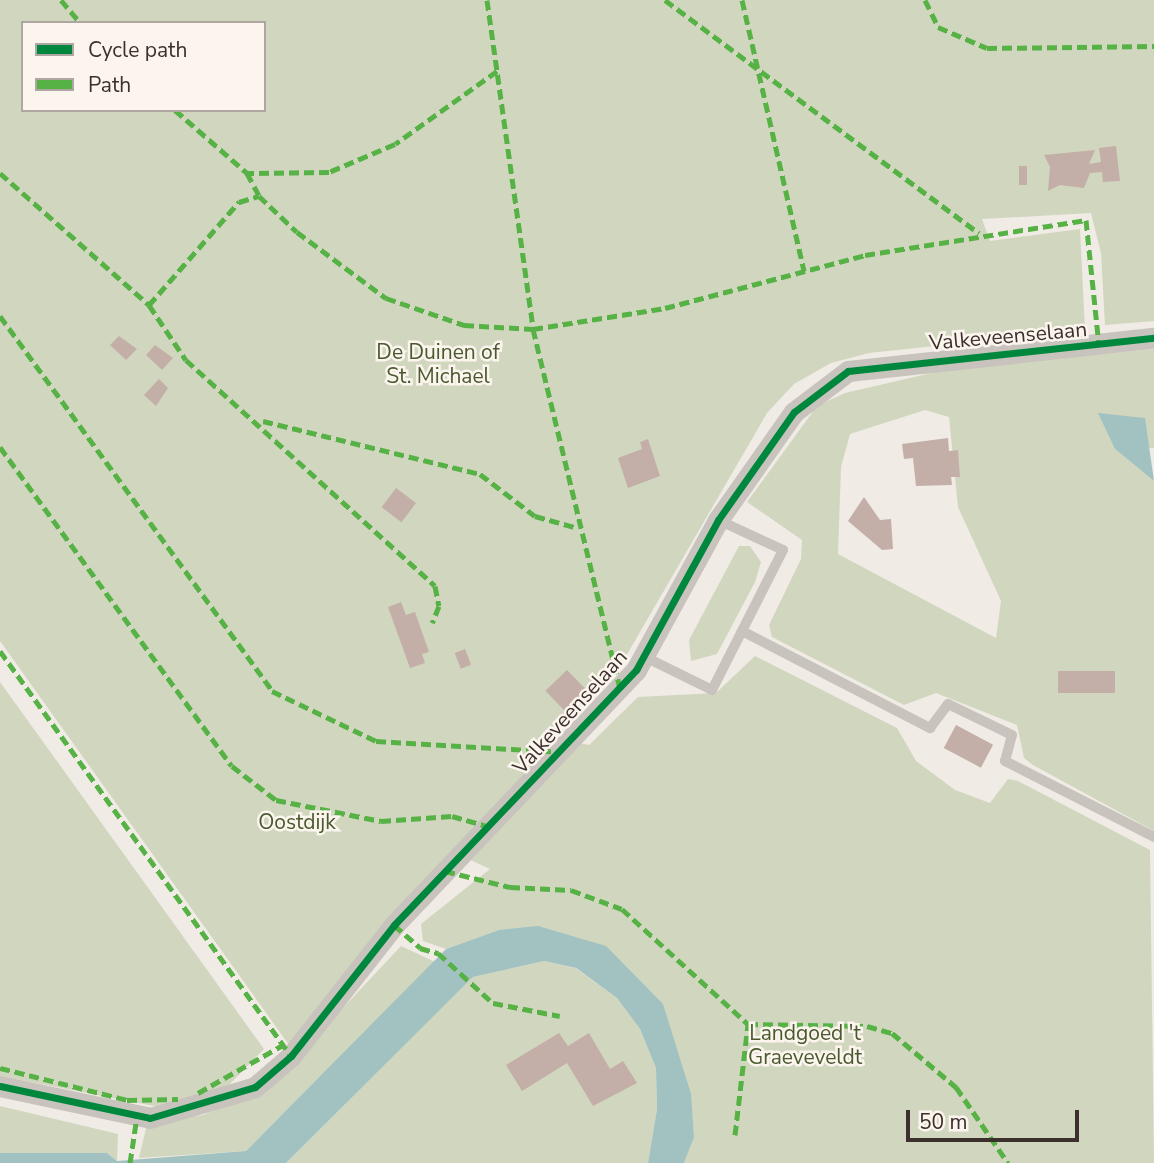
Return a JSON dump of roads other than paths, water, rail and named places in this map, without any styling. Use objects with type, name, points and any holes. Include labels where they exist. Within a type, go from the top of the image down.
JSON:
[{"type":"street","name":"Valkeveenselaan","points":[[0,1086],[150,1118],[255,1087],[291,1056],[394,925],[643,656],[718,520],[794,412],[848,371],[1154,338]]},
{"type":"lane","points":[[643,656],[712,690],[783,550],[718,520]]},
{"type":"lane","points":[[742,631],[930,728],[948,704],[1012,735],[1005,761],[1154,837]]},
{"type":"water","points":[[1098,413],[1145,418],[1154,481],[1115,449]]},
{"type":"water","points":[[538,926],[606,946],[663,1004],[691,1094],[694,1137],[684,1163],[648,1163],[657,1109],[656,1068],[640,1029],[617,998],[576,968],[544,961],[473,977],[286,1163],[0,1163],[0,1153],[107,1153],[117,1161],[246,1151],[446,949],[499,930]]},
{"type":"park label","name":"De Duinen of St. Michael","points":[[438,364]]},
{"type":"park label","name":"Oostdijk","points":[[297,822]]},
{"type":"park label","name":"Landgoed 't Graeveveldt","points":[[805,1045]]}]
